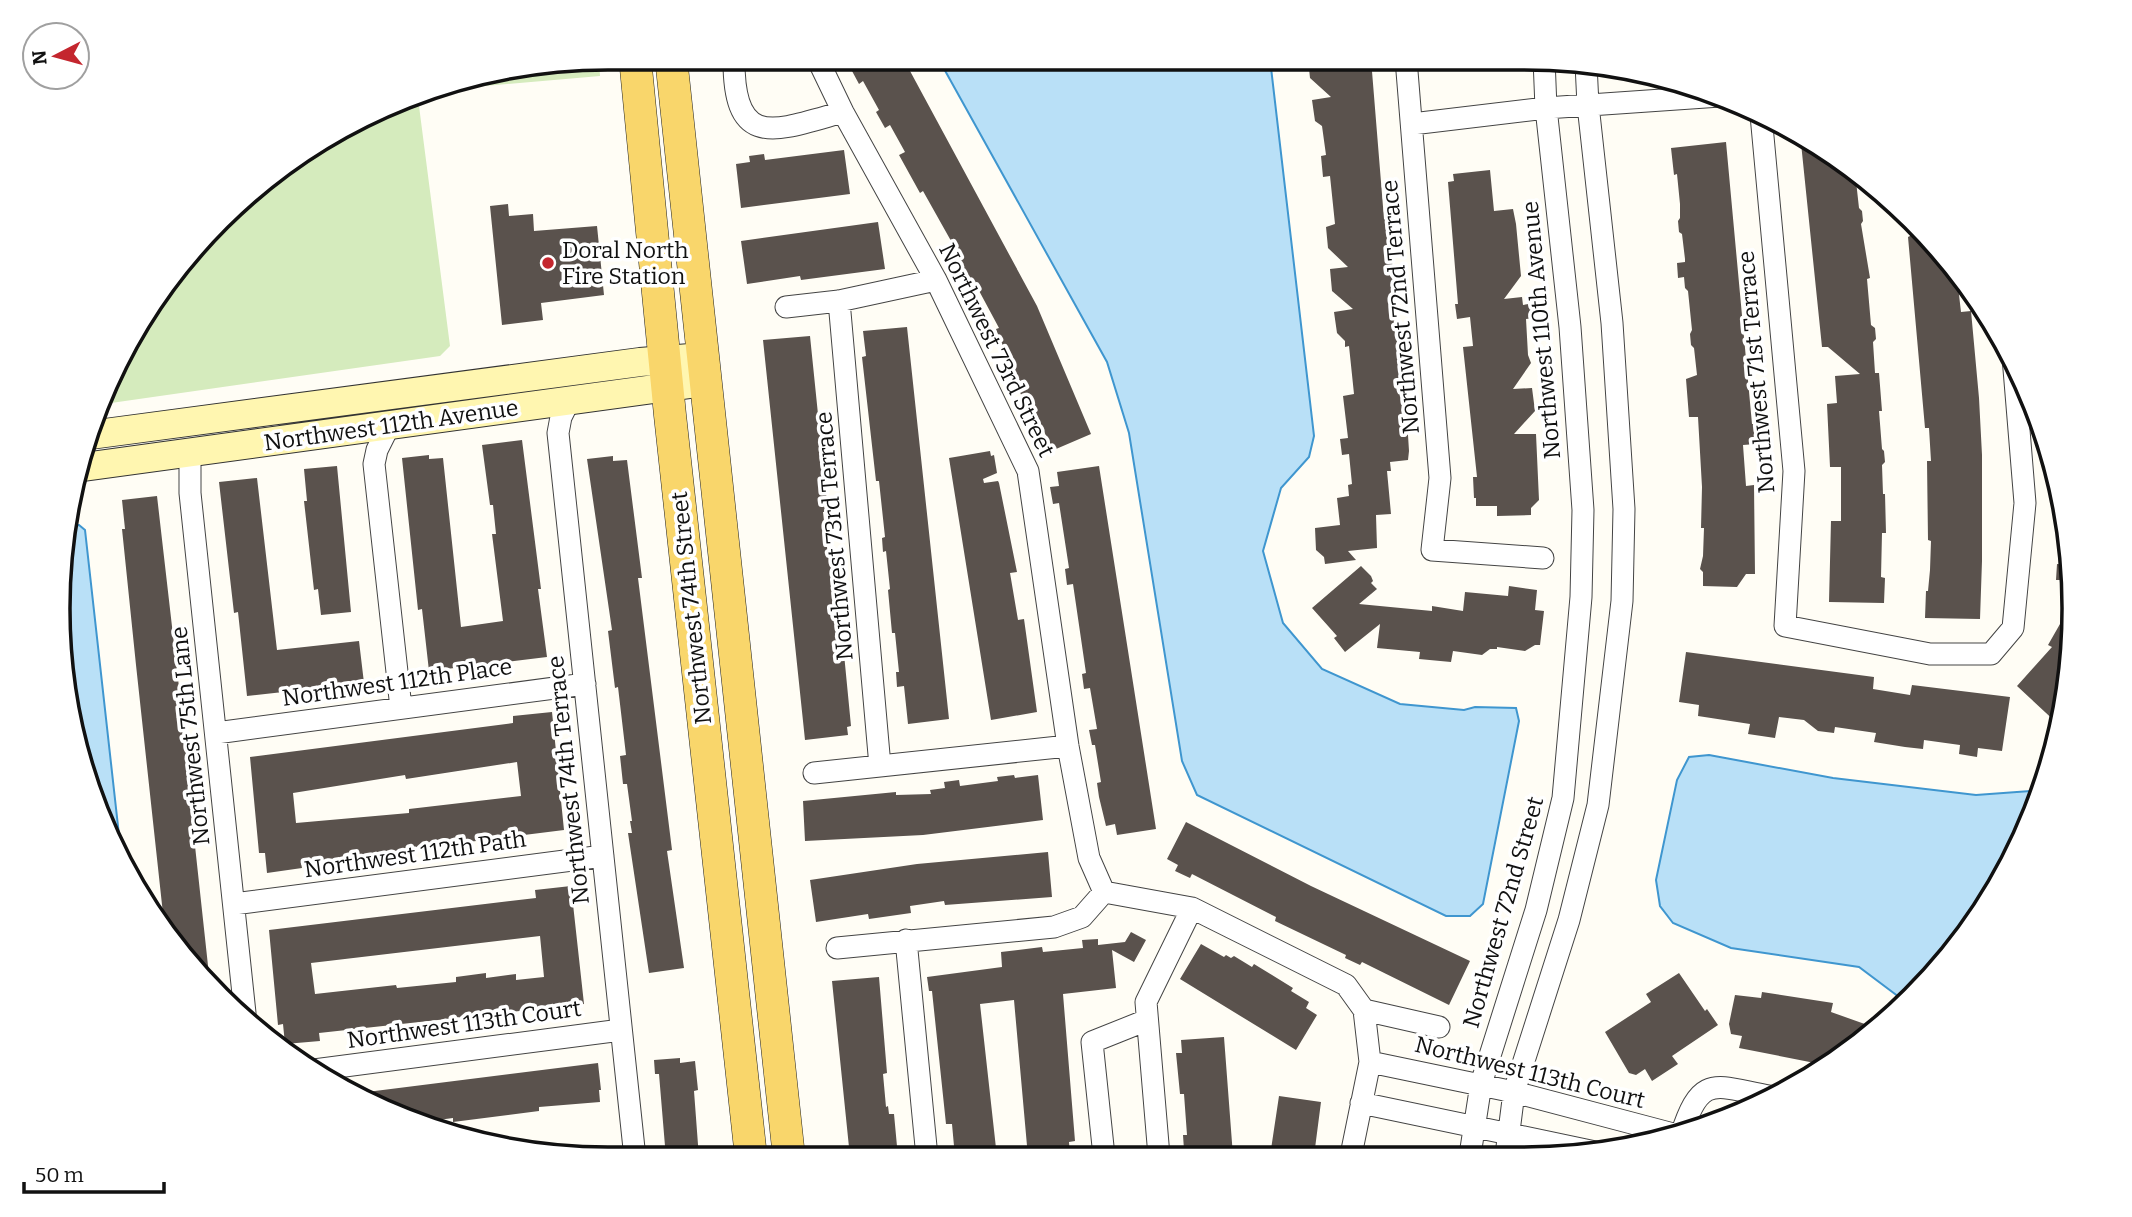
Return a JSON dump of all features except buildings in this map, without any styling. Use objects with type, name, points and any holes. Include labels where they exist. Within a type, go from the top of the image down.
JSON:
[{"type":"main road","name":"Northwest 74th Street","points":[[636,70],[666,373],[750,1147]]},
{"type":"main road","name":"Northwest 74th Street","points":[[672,70],[788,1147]]},
{"type":"street","points":[[735,70],[741,111],[754,126],[778,127],[843,112]]},
{"type":"street","name":"Northwest 73rd Street","points":[[823,70],[843,112],[936,280],[1028,471],[1068,746],[1089,858],[1104,892]]},
{"type":"street","name":"Northwest 72nd Terrace","points":[[1407,70],[1440,478],[1432,550],[1544,558]]},
{"type":"street","name":"Northwest 110th Avenue","points":[[1544,71],[1546,108],[1570,327],[1583,510],[1581,597]]},
{"type":"street","points":[[1507,1147],[1514,1092],[1569,920],[1598,805],[1622,601],[1625,509],[1615,363],[1586,74]]},
{"type":"street","points":[[1412,124],[1546,108],[1694,98]]},
{"type":"street","name":"Northwest 71st Terrace","points":[[1762,126],[1794,471],[1785,626],[1930,654],[1991,654],[2013,628],[2025,503],[2016,391]]},
{"type":"street","points":[[786,307],[839,302],[936,280]]},
{"type":"street","name":"Northwest 73rd Terrace","points":[[839,302],[880,766]]},
{"type":"street","name":"Northwest 112th Avenue","points":[[99,434],[704,369]]},
{"type":"street","name":"Northwest 112th Avenue","points":[[89,466],[570,399],[666,373]]},
{"type":"street","name":"Northwest 74th Terrace","points":[[570,399],[559,425],[558,437],[634,1147]]},
{"type":"street","points":[[159,426],[173,435],[186,453]]},
{"type":"street","points":[[389,426],[377,450],[374,464],[401,708]]},
{"type":"street","name":"Northwest 75th Lane","points":[[186,453],[190,466],[190,493],[244,1004]]},
{"type":"street","name":"Northwest 72nd Street","points":[[1471,1147],[1480,1084],[1536,910],[1563,798],[1581,597]]},
{"type":"street","name":"Northwest 112th Place","points":[[216,733],[584,684]]},
{"type":"street","points":[[814,772],[1068,746]]},
{"type":"street","name":"Northwest 112th Path","points":[[234,904],[603,856]]},
{"type":"street","points":[[837,948],[1054,927],[1082,917],[1104,892],[1192,908],[1346,985],[1364,1010],[1370,1062],[1352,1147]]},
{"type":"street","points":[[1158,1147],[1146,1002],[1192,908]]},
{"type":"street","points":[[906,940],[927,1147]]},
{"type":"street","name":"Northwest 113th Court","points":[[1364,1010],[1439,1027]]},
{"type":"street","points":[[1103,1147],[1092,1042],[1147,1020]]},
{"type":"street","name":"Northwest 113th Court","points":[[328,1068],[621,1030]]},
{"type":"street","name":"Northwest 113th Court","points":[[1370,1062],[1480,1084],[1659,1130]]},
{"type":"street","name":"Northwest 113th Court","points":[[1684,1122],[1698,1095],[1716,1087],[1756,1094]]},
{"type":"street","points":[[1362,1103],[1566,1145]]},
{"type":"green space","points":[[600,70],[600,76],[473,87],[503,80],[573,71]]},
{"type":"green space","points":[[420,104],[450,346],[440,356],[111,403],[142,339],[161,309],[204,253],[228,228],[253,204],[309,161],[370,126]]},
{"type":"water","points":[[945,70],[1271,70],[1314,436],[1309,457],[1281,488],[1263,551],[1283,623],[1322,669],[1400,704],[1464,710],[1475,707],[1516,708],[1519,721],[1483,904],[1470,916],[1446,916],[1197,795],[1182,761],[1129,433],[1107,362]]},
{"type":"water","points":[[77,525],[85,530],[119,831],[88,748],[75,679],[70,608]]},
{"type":"water","points":[[1709,755],[1833,778],[1976,795],[2030,791],[2006,847],[1971,908],[1928,964],[1897,996],[1859,967],[1731,948],[1673,923],[1660,906],[1656,880],[1677,780],[1689,757]]},
{"type":"place","name":"Doral North Fire Station","points":[[548,263]]}]
